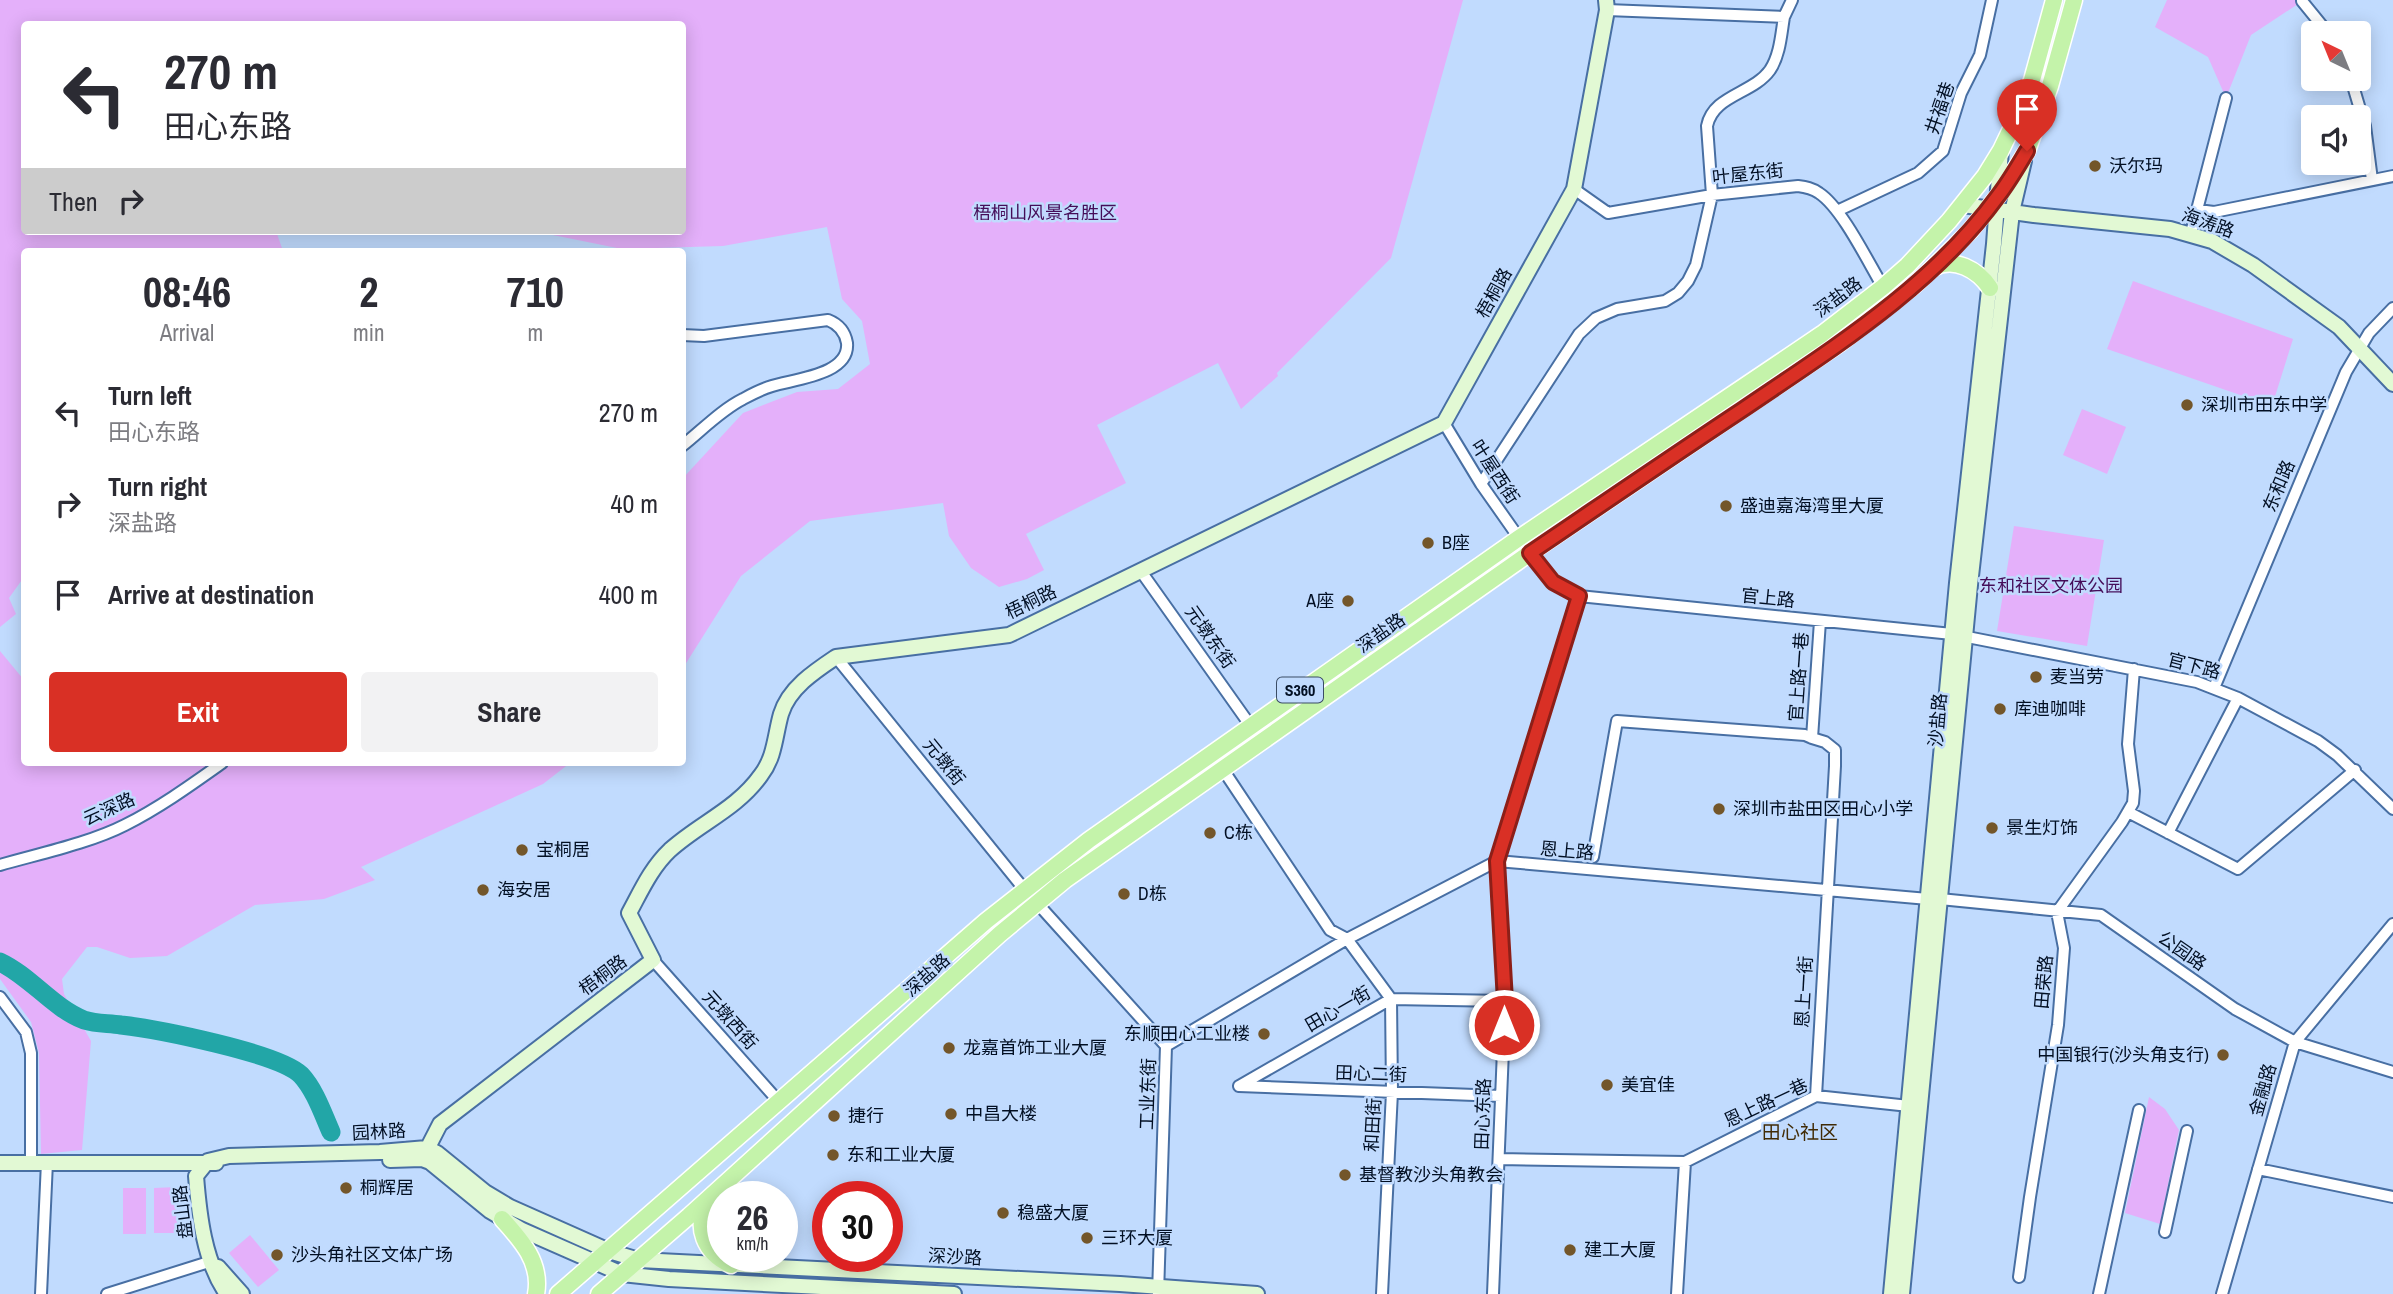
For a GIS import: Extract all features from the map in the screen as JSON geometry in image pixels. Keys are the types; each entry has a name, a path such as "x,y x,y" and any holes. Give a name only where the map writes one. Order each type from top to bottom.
{"main road":[{"name":"深盐路","path":"609,1251 1024,889 1250,724 1519,538 1822,334 1883,287 1931,242 1963,205 2001,150 2032,80 2054,0"},
{"name":"深盐路","path":"728,1181 1037,903 1105,850 1530,553 1839,344 1893,304 1994,205 2027,151 2050,86 2074,0"},
{"name":"梧桐路","path":"424,1153 440,1124 653,961 629,914 654,868 682,841 732,807 750,791 772,757 781,713 789,698 818,668 836,657 1009,635 1444,424 1574,189 1607,5"},
{"name":"沙盐路","path":"1902,1294 1934,899 1990,288 1994,205 2001,150"},
{"name":"沙盐路","path":"1959,635 2012,212 2027,151"},
{"name":"海涛路","path":"1963,205 1994,205 2012,212 2192,233 2233,252 2339,327 2393,384"},
{"path":"1926,274 1936,265 1958,264 1976,272 1990,288"},
{"path":"1250,724 1261,740"},
{"name":"沙盐路","path":"1891,1294 1909,1106 1934,899"},
{"name":"园林路","path":"424,1153 429,1162 502,1219 594,1264"},
{"name":"园林路","path":"0,1163 208,1161 229,1165 437,1153 485,1192 510,1207 609,1251"},
{"name":"盘山路","path":"208,1161 196,1176 200,1219 224,1293"},
{"name":"深盐路","path":"639,1259 707,1200"},
{"path":"707,1207 702,1216 704,1240 707,1245"},
{"path":"502,1219 530,1255 537,1276 536,1294"},
{"name":"深沙路","path":"609,1251 639,1259 707,1263"},
{"name":"S360","path":"558,1294 609,1251"},
{"name":"S360","path":"599,1294 639,1259"},
{"name":"盘山路","path":"212,1261 242,1294"},
{"name":"深沙路","path":"594,1264 622,1274 669,1279 954,1294"},
{"name":"深沙路","path":"798,1268 1120,1284 1158,1291 1257,1294"}],"street":[{"path":"1481,484 1579,334 1596,318 1617,309 1665,301 1678,293 1688,281 1696,265 1712,195 1707,126 1709,116 1717,106 1756,84 1768,72 1777,59 1784,17 1792,0"},
{"name":"井福巷","path":"1837,211 1918,173 1943,150 1961,93 1980,55 1992,0"},
{"path":"2302,1 2318,21"},
{"path":"1607,5 1784,17"},
{"path":"2355,91 2365,126 2372,180"},
{"path":"2192,233 2226,98"},
{"path":"2198,210 2214,212 2393,176"},
{"name":"叶屋东街","path":"1574,189 1608,213 1712,195 1798,186 1809,188 1820,193 1837,211 1883,287"},
{"name":"东和路","path":"2214,688 2346,372 2374,327 2393,308"},
{"path":"686,335 704,336 828,320 838,324 846,337 847,348 844,358 835,367 769,386 739,401 686,443"},
{"name":"叶屋西街","path":"1444,424 1519,538"},
{"path":"1530,553 1553,582 1579,596"},
{"name":"元墩东街","path":"1140,570 1250,724"},
{"name":"官上路","path":"1579,596 1959,635"},
{"name":"田心东路","path":"1493,1294 1505,1001 1497,861 1579,596"},
{"name":"官上路一巷","path":"1820,621 1812,738 1825,742 1835,750 1828,890"},
{"name":"官下路","path":"1959,635 2134,669 2214,688 2318,741 2355,770 2393,809"},
{"name":"元墩街","path":"836,657 1024,889"},
{"path":"2057,912 2128,812 2134,792 2128,744 2134,669"},
{"path":"2168,833 2238,698"},
{"path":"1593,856 1617,721 1805,735 1812,738"},
{"name":"云深路","path":"0,865 124,826 218,766"},
{"path":"1222,768 1330,930 1347,939 1391,999"},
{"path":"2128,812 2238,869 2355,770"},
{"path":"1167,1046 1347,939 1497,861"},
{"name":"恩上路","path":"1497,861 1934,899"},
{"name":"恩上一街","path":"1816,1096 1828,890"},
{"name":"公园路","path":"1934,899 2101,915 2235,1009 2295,1042 2393,1072"},
{"name":"工业东街","path":"1037,903 1167,1046 1158,1291"},
{"name":"田荣路","path":"2019,1277 2058,1025 2064,948 2057,912"},
{"name":"金融路","path":"2222,1294 2295,1042 2393,924"},
{"name":"元墩西街","path":"653,961 780,1103"},
{"path":"0,997 26,1032 31,1053 30,1163"},
{"name":"田心一街","path":"1239,1086 1391,999 1505,1001"},
{"name":"和田街","path":"1382,1294 1392,1092 1391,999"},
{"name":"田心二街","path":"1239,1086 1502,1097"},
{"name":"恩上路一巷","path":"1499,1158 1685,1162 1816,1096 1909,1106"},
{"path":"2099,1294 2139,1110"},
{"path":"2165,1232 2187,1131"},
{"path":"41,1294 47,1162"},
{"path":"1677,1294 1685,1162"},
{"path":"2258,1169 2393,1197"},
{"path":"107,1294 212,1261"}],"green space":[{"name":"梧桐山风景名胜区","path":"0,0 1463,0 1391,258 1277,373 1278,376 1241,409 1218,363 1097,425 1126,483 1026,534 1044,570 1027,579 999,587 971,568 949,536 943,503 810,521 741,576 686,663 686,475 743,413 797,392 838,389 870,364 862,321 842,299 827,227 723,246 656,248 617,248 553,235 686,235 686,21 21,21 21,235 277,235 282,248 21,248 21,581 9,598 16,614 0,627"},
{"path":"2167,0 2304,0 2251,35 2226,98 2208,57 2155,27"},
{"path":"2133,281 2293,339 2272,406 2107,349"},
{"path":"2082,409 2126,427 2107,474 2063,455"},
{"name":"东和社区文体公园","path":"2014,526 2104,540 2087,646 1997,631"},
{"path":"0,651 21,676 21,766 566,766 543,784 361,867 375,880 324,899 255,905 167,956 130,958 97,947 87,947 62,979 64,994 91,1041 82,1150 41,1154 39,1053 31,1022 0,979"},
{"path":"2149,1097 2165,1109 2179,1130 2160,1224 2125,1213"},
{"path":"177,1187 177,1233 154,1233 154,1188"},
{"path":"123,1188 146,1188 146,1234 123,1234"},
{"path":"250,1235 279,1270 258,1287 229,1253"}],"waterway":[{"path":"0,962 62,1008 84,1020 161,1031 216,1043 269,1058 288,1067 301,1075 310,1088 331,1132"}],"place":[{"name":"沃尔玛","path":"2095,166"},
{"name":"深圳市田东中学","path":"2187,405"},
{"name":"盛迪嘉海湾里大厦","path":"1726,506"},
{"name":"B座","path":"1428,543"},
{"name":"A座","path":"1348,601"},
{"name":"麦当劳","path":"2036,677"},
{"name":"库迪咖啡","path":"2000,709"},
{"name":"深圳市盐田区田心小学","path":"1719,809"},
{"name":"景生灯饰","path":"1992,828"},
{"name":"C栋","path":"1210,833"},
{"name":"宝桐居","path":"522,850"},
{"name":"海安居","path":"483,890"},
{"name":"D栋","path":"1124,894"},
{"name":"东顺田心工业楼","path":"1264,1034"},
{"name":"龙嘉首饰工业大厦","path":"949,1048"},
{"name":"中国银行(沙头角支行)","path":"2223,1055"},
{"name":"美宜佳","path":"1607,1085"},
{"name":"中昌大楼","path":"951,1114"},
{"name":"捷行","path":"834,1116"},
{"name":"东和工业大厦","path":"833,1155"},
{"name":"基督教沙头角教会","path":"1345,1175"},
{"name":"桐辉居","path":"346,1188"},
{"name":"稳盛大厦","path":"1003,1213"},
{"name":"三环大厦","path":"1087,1238"},
{"name":"建工大厦","path":"1570,1250"},
{"name":"沙头角社区文体广场","path":"277,1255"}],"district":[{"name":"田心社区","path":"1800,1132"}],"route":[{"path":"1504,1025 1497,861 1579,596 1553,582 1530,553 1839,344 1893,304 1942,260 1969,231 1998,196 2027,151"}]}
